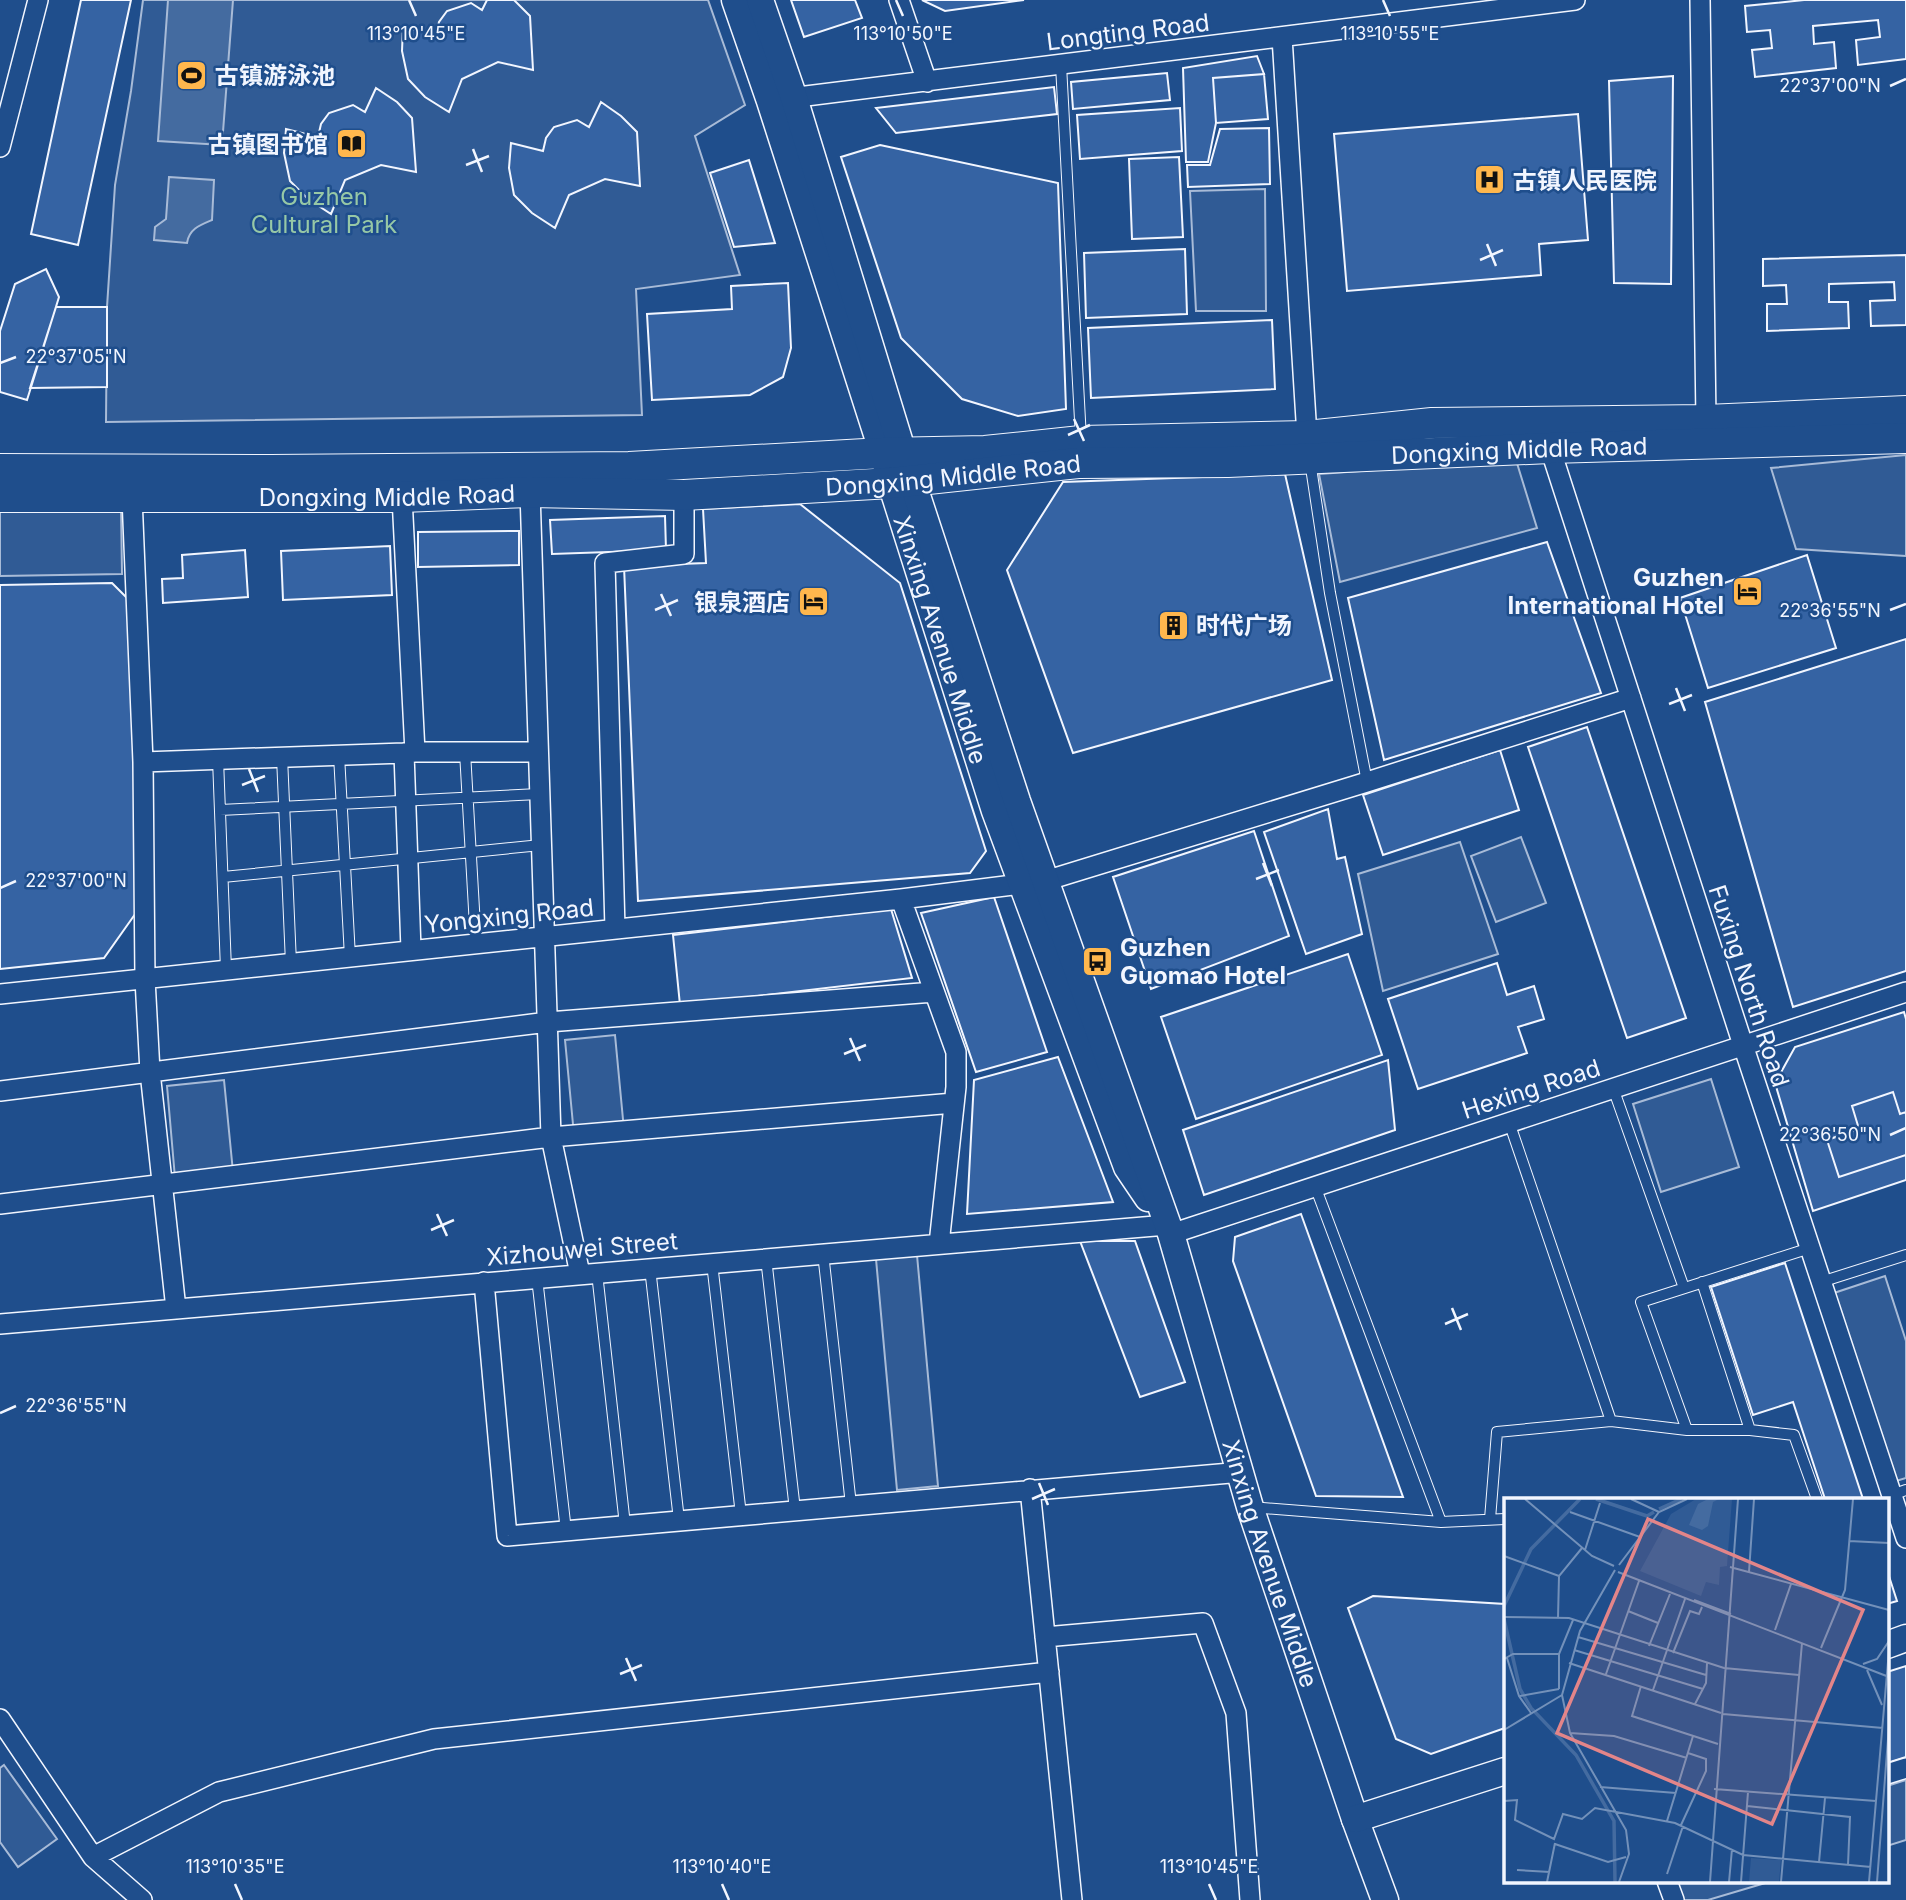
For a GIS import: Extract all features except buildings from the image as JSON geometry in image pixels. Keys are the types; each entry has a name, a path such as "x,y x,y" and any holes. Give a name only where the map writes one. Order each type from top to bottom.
{"main road":[{"name":"Xinxing Avenue Middle","path":"735,0 782,99"},
{"name":"Xinxing Avenue Middle","path":"760,0 782,99 897,467 995,811 1034,883 1127,1167 1169,1229 1242,1472 1250,1507 1385,1900"},
{"name":"Dongxing Middle Road","path":"0,469 897,467 1228,462 1432,423 1706,420 1906,411"},
{"name":"Dongxing Middle Road","path":"0,497 402,497 530,492 684,495 897,467 985,451 1081,441 1550,448 1906,438"},
{"path":"1888,1645 1906,1638"},
{"path":"1355,1819 1504,1771"}],"street":[{"path":"0,147 38,0"},
{"path":"899,0 927,82"},
{"name":"Longting Road","path":"782,99 1575,0"},
{"path":"1700,0 1706,420"},
{"path":"1282,37 1308,446"},
{"name":"Fuxing North Road","path":"1550,448 1821,1282 1899,1492 1906,1538"},
{"path":"530,492 551,1136 589,1273"},
{"path":"615,929 605,563 684,554 684,495"},
{"path":"132,497 143,762 145,979 150,1072 176,1309"},
{"path":"402,497 410,752 406,801 411,950"},
{"name":"Yongxing Road","path":"0,994 1034,883 1631,698"},
{"path":"143,762 410,752 537,752"},
{"path":"901,899 956,1052 954,1103 939,1244"},
{"path":"0,1091 548,1022 934,992"},
{"name":"Hexing Road","path":"1169,1229 1314,1185 1906,992"},
{"path":"0,1204 551,1136 954,1103"},
{"name":"Xizhouwei Street","path":"0,1324 823,1253 1169,1229"},
{"path":"484,1283 507,1536 1242,1472"},
{"path":"1030,1489 1072,1900"},
{"path":"1045,1637 1203,1623 1236,1713 1250,1900"},
{"path":"93,1857 219,1791 434,1739 1049,1672"},
{"path":"0,1719 93,1857 142,1900"},
{"path":"1888,1774 1906,1768"},
{"path":"1667,1882 1674,1900"}],"lane":[{"path":"1061,65 1081,441"},
{"path":"1308,446 1330,593 1367,782"},
{"path":"466,752 476,944"},
{"path":"339,755 350,957"},
{"path":"282,757 290,963"},
{"path":"218,759 226,970"},
{"path":"220,810 539,794"},
{"path":"223,877 541,845"},
{"path":"1613,1088 1684,1288"},
{"path":"1509,1122 1611,1421"},
{"path":"1314,1185 1441,1522"},
{"path":"1687,1430 1641,1302 1810,1248"},
{"path":"823,1253 850,1505"},
{"path":"1821,1282 1906,1255"},
{"path":"766,1258 796,1510"},
{"path":"712,1263 741,1515"},
{"path":"650,1268 679,1520"},
{"path":"589,1273 625,1525"},
{"path":"537,1278 566,1531"},
{"path":"1702,1282 1750,1430"},
{"path":"1490,1518 1496,1432 1611,1421 1687,1430 1750,1430 1794,1435 1817,1498"},
{"path":"1250,1507 1441,1522 1490,1518 1504,1520"}],"shaded area":[{"name":"Guzhen Cultural Park","path":"143,0 708,0 745,105 695,136 740,275 636,289 642,415 106,422 107,307 115,185"},
{"path":"168,0 233,0 222,145 158,141"},
{"path":"169,177 214,180 212,220 193,231 187,243 154,240 155,227 166,219"},
{"path":"1265,189 1266,311 1196,311 1190,191"},
{"path":"1906,455 1906,556 1796,549 1771,468"},
{"path":"1516,460 1537,528 1340,582 1319,474"},
{"path":"121,507 122,574 0,576 0,509"},
{"path":"1521,837 1546,903 1496,922 1471,856"},
{"path":"1460,842 1498,954 1383,991 1358,874"},
{"path":"615,1035 624,1130 574,1135 565,1040"},
{"path":"1711,1079 1739,1167 1661,1192 1633,1104"},
{"path":"224,1080 233,1172 175,1178 167,1086"},
{"path":"917,1255 938,1486 897,1490 876,1259"},
{"path":"1885,1276 1906,1341 1906,1478 1896,1481 1834,1293"},
{"path":"4,1765 57,1839 18,1867 0,1842 0,1768"},
{"path":"1906,1780 1906,1840 1888,1846 1888,1786"},
{"path":"1674,1882 1769,1882 1708,1900 1680,1900"}],"place":[{"name":"古镇游泳池","path":"192,75"},
{"name":"古镇图书馆","path":"351,144"},
{"name":"古镇人民医院","path":"1490,180"},
{"name":"Guzhen International Hotel","path":"1747,591"},
{"name":"银泉酒店","path":"813,602"},
{"name":"时代广场","path":"1173,625"},
{"name":"Guzhen Guomao Hotel","path":"1097,961"}]}
